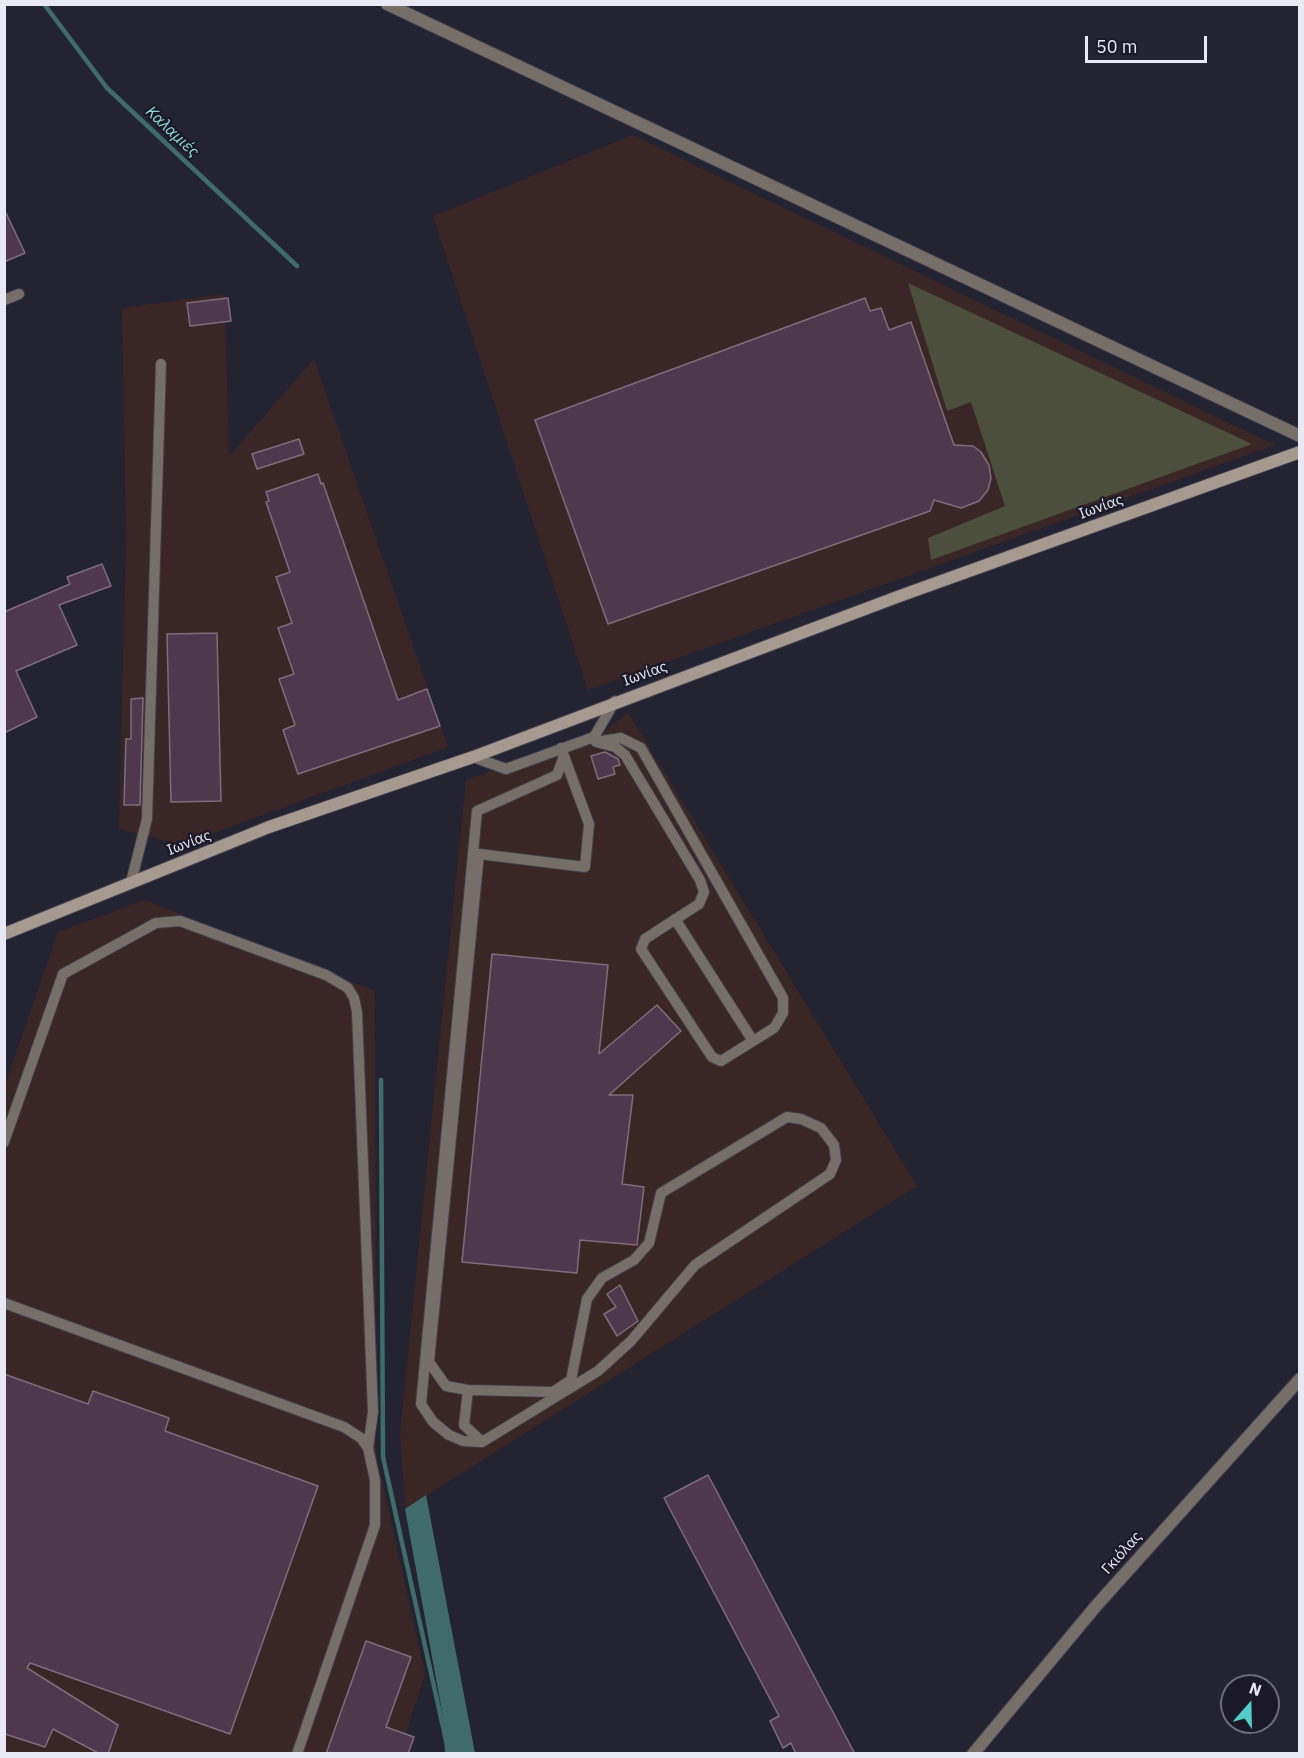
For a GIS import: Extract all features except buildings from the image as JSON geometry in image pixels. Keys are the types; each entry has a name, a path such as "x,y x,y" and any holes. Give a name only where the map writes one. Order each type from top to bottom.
{"street":[{"path":"387,4 1299,436"},
{"name":"Ιωνίας","path":"4,934 269,827 473,757 615,701 1299,452"},
{"name":"Γκιόλας","path":"974,1754 1096,1606 1299,1379"}],"lane":[{"path":"4,300 19,294"},
{"path":"131,882 147,819 161,364"},
{"path":"595,740 615,701"},
{"path":"473,757 506,769 595,740 621,738 641,748 783,998 783,1013 774,1028 721,1061 712,1057 641,949 645,939 699,904 704,892 700,880 625,755 615,747 595,740"},
{"path":"563,752 589,824 585,867 479,854 429,1362 446,1386 553,1392 571,1380 586,1299 602,1278 634,1260 649,1243 661,1193 787,1117 801,1119 821,1128 834,1145 836,1160 830,1174 695,1265 631,1341 598,1371 482,1442 463,1441 449,1435 433,1422 421,1404 477,811 557,776 563,752"},
{"path":"675,919 753,1041"},
{"path":"4,1142 63,974 156,923 169,920 180,921 326,975 348,988 354,998 357,1012 373,1412 368,1448 375,1480 375,1525 297,1754"},
{"path":"4,1303 345,1427 361,1438 368,1448"},
{"path":"468,1389 465,1425 482,1442"}],"shaded area":[{"path":"633,135 1275,445 588,690 433,216"},
{"path":"908,283 1252,444 931,560 928,538 1005,506 971,402 947,411"},
{"path":"225,294 229,456 314,359 448,747 181,845 119,829 126,537 122,308"},
{"path":"628,712 917,1186 405,1509 400,1432 466,780 601,735"},
{"path":"145,900 375,991 376,1453 425,1675 399,1753 5,1754 5,1085 58,932"},
{"path":"426,1495 475,1753 445,1753 443,1717 405,1509"}],"waterway":[{"name":"Καλαμιές","path":"44,4 107,88 297,266"},
{"path":"381,1080 383,1457 449,1754"}]}
